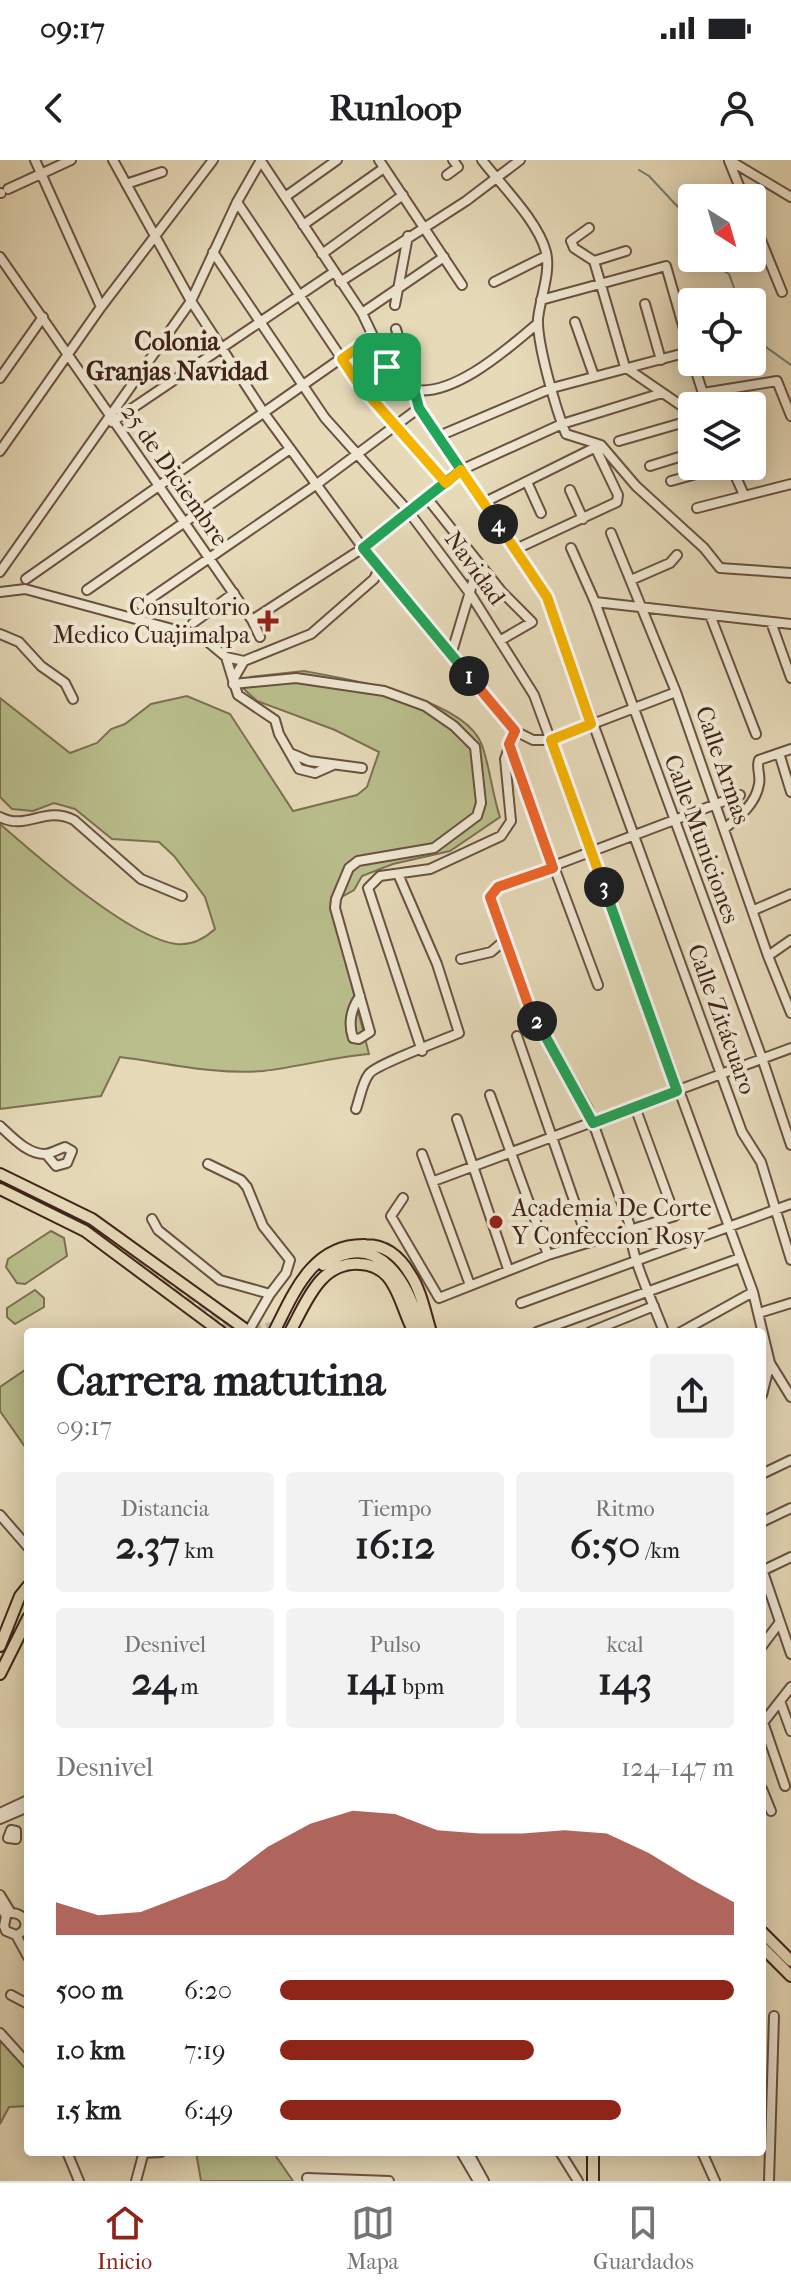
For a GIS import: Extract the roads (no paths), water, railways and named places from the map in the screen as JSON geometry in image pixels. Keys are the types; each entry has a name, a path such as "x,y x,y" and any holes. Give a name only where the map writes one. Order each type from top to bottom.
{"main road":[{"path":"0,1174 138,1256"},
{"path":"0,1186 92,1219 243,1328"},
{"path":"0,1186 85,1231 216,1328"},
{"path":"283,1325 298,1284 311,1266 331,1251 352,1244 376,1245 393,1252 412,1276 430,1328"},
{"path":"283,1325 305,1283 324,1264 340,1255 363,1254 379,1258 401,1278 411,1298 417,1328"},
{"path":"176,1296 185,1284"},
{"path":"12,1654 0,1647 24,1595"},
{"path":"0,1674 24,1627"},
{"path":"766,1936 791,1961"},
{"path":"766,1951 791,1976"},
{"path":"593,2156 593,2181"}],"street":[{"path":"35,160 101,307"},
{"path":"3,192 71,160"},
{"path":"113,160 191,301 264,413 379,569 515,731 533,740 551,740 676,692"},
{"path":"0,451 68,352 213,160"},
{"path":"1,568 111,421 191,301 237,202 261,160 362,313 399,383 414,389 439,388 466,376 506,351 538,323"},
{"path":"285,197 337,160"},
{"path":"447,175 458,167 453,160"},
{"path":"482,160 537,231 546,256 538,323 566,434 598,447 704,548 720,568 791,573"},
{"path":"340,282 497,179 520,160"},
{"path":"729,160 791,197"},
{"path":"729,160 738,184"},
{"path":"303,225 382,164 462,285"},
{"path":"126,184 162,172"},
{"path":"322,254 403,195"},
{"path":"237,202 342,359 395,427 446,483"},
{"path":"589,228 571,241 574,248 594,261 625,367 678,404"},
{"path":"395,305 408,236"},
{"path":"594,261 626,251"},
{"name":"Navidad","path":"213,252 303,387 409,512 471,595 534,695 753,1292 761,1328"},
{"path":"766,253 782,292"},
{"path":"494,282 546,256"},
{"name":"25 de Diciembre","path":"0,257 68,352 111,421 234,593 260,637"},
{"path":"362,313 444,257"},
{"path":"541,300 666,266 678,308"},
{"path":"111,421 334,272"},
{"path":"645,304 661,360"},
{"path":"0,378 43,317"},
{"path":"575,322 594,376"},
{"path":"141,605 358,455 419,408 396,329"},
{"path":"26,579 303,387 372,335"},
{"path":"439,436 552,388 625,367 678,358"},
{"path":"709,392 777,381 791,416"},
{"path":"252,620 363,548 461,470 562,424 662,393"},
{"name":"Calle Zitácuaro","path":"419,408 547,597 742,1132 761,1162 791,1260"},
{"path":"619,441 678,424"},
{"path":"483,503 598,447"},
{"path":"516,549 617,502 618,495 598,447"},
{"path":"87,590 290,449"},
{"path":"650,466 678,457"},
{"path":"671,481 678,479"},
{"path":"737,480 744,495"},
{"path":"527,482 541,513"},
{"path":"697,508 791,484"},
{"path":"570,490 583,519"},
{"path":"427,498 478,565 532,622 501,640"},
{"name":"Calle Armas","path":"611,533 676,692 768,956 791,1013"},
{"name":"Calle Municiones","path":"571,548 595,602 791,1145"},
{"path":"631,580 670,563 677,555"},
{"path":"451,655 478,565"},
{"path":"0,592 25,589 202,637 226,657 244,661 311,634 374,579 379,569"},
{"path":"193,623 234,593"},
{"path":"595,602 791,624"},
{"path":"710,615 756,734"},
{"path":"771,622 791,678"},
{"path":"0,634 19,642 41,666 65,683 73,699"},
{"path":"226,657 238,695 275,720 299,769 315,773 343,764 362,768"},
{"path":"233,682 244,661"},
{"path":"233,682 296,678 384,691 425,706 454,726 475,747 481,803 477,816 434,848 374,857 358,861 349,868 335,908 360,996 370,1032 359,1039 353,1038 350,1030 351,1016 360,996"},
{"path":"422,1051 368,896 368,888 374,878 430,869 501,836 511,821 505,759 515,731"},
{"path":"509,744 598,985"},
{"path":"724,829 751,804 759,788 759,760 791,749"},
{"path":"779,753 791,792"},
{"path":"662,1328 628,1235 629,1228 593,1123 528,1004 490,897 498,887 740,795"},
{"path":"0,817 21,822 48,813 64,815 74,820 141,879 182,896"},
{"path":"356,1109 370,1072 377,1066 422,1051 459,1033 437,964 398,874"},
{"path":"754,910 791,894"},
{"path":"461,959 491,952 505,940"},
{"path":"768,956 791,940"},
{"path":"517,1036 588,1241"},
{"path":"434,1181 763,1061 791,1048"},
{"path":"490,1095 548,1255"},
{"path":"403,1198 391,1216 439,1298 508,1269 588,1241 675,1216 635,1107"},
{"path":"457,1119 508,1269"},
{"path":"0,1126 21,1145 46,1154"},
{"path":"422,1154 470,1285"},
{"path":"208,1164 241,1180 247,1187 263,1226 290,1260 286,1273 250,1328"},
{"path":"521,1303 791,1204"},
{"path":"152,1219 158,1230 220,1280 270,1294"},
{"path":"548,1328 740,1258"},
{"path":"688,1328 753,1292"},
{"path":"759,1313 791,1303"},
{"path":"600,1328 654,1306"},
{"name":"Navidad","path":"766,1352 791,1397"},
{"path":"766,1378 770,1363"},
{"path":"766,1472 791,1460"},
{"path":"766,1520 791,1508"},
{"path":"0,1515 24,1542"},
{"path":"766,1568 791,1557"},
{"path":"766,1582 791,1654"},
{"path":"766,1641 780,1622"},
{"path":"766,1719 791,1687"},
{"path":"780,1701 791,1731"},
{"path":"766,1732 785,1786"},
{"path":"766,1799 771,1811"},
{"path":"0,1817 24,1803"},
{"path":"15,1809 24,1808"},
{"path":"16,1839 24,1834"},
{"path":"0,1895 11,1913 24,1916"},
{"path":"0,1906 6,1916 3,1932 19,1934 24,1938"},
{"path":"19,1934 24,1928"},
{"path":"19,1934 24,1947"},
{"path":"11,1995 24,2002"},
{"path":"769,2181 767,2094 774,2016"},
{"path":"0,2033 24,2060"},
{"path":"69,2156 79,2181"},
{"path":"136,2181 141,2156"},
{"path":"463,2156 478,2181"},
{"path":"470,2156 484,2181"},
{"path":"562,2156 578,2181"},
{"path":"704,2156 715,2181"},
{"path":"307,2178 389,2181"}],"waterway":[{"path":"639,170 649,176 678,207"},
{"path":"726,272 734,288"},
{"path":"766,347 791,365"}],"tunnel":[{"path":"88,1229 116,1244 222,1322 236,1328"},
{"path":"267,1328 282,1324 293,1314"}],"place":[{"name":"Consultorio Medico Cuajimalpa","path":"268,621"},
{"name":"Academia De Corte Y Confeccion Rosy","path":"496,1222"}],"district":[{"name":"Colonia Granjas Navidad","path":"177,356"}]}
